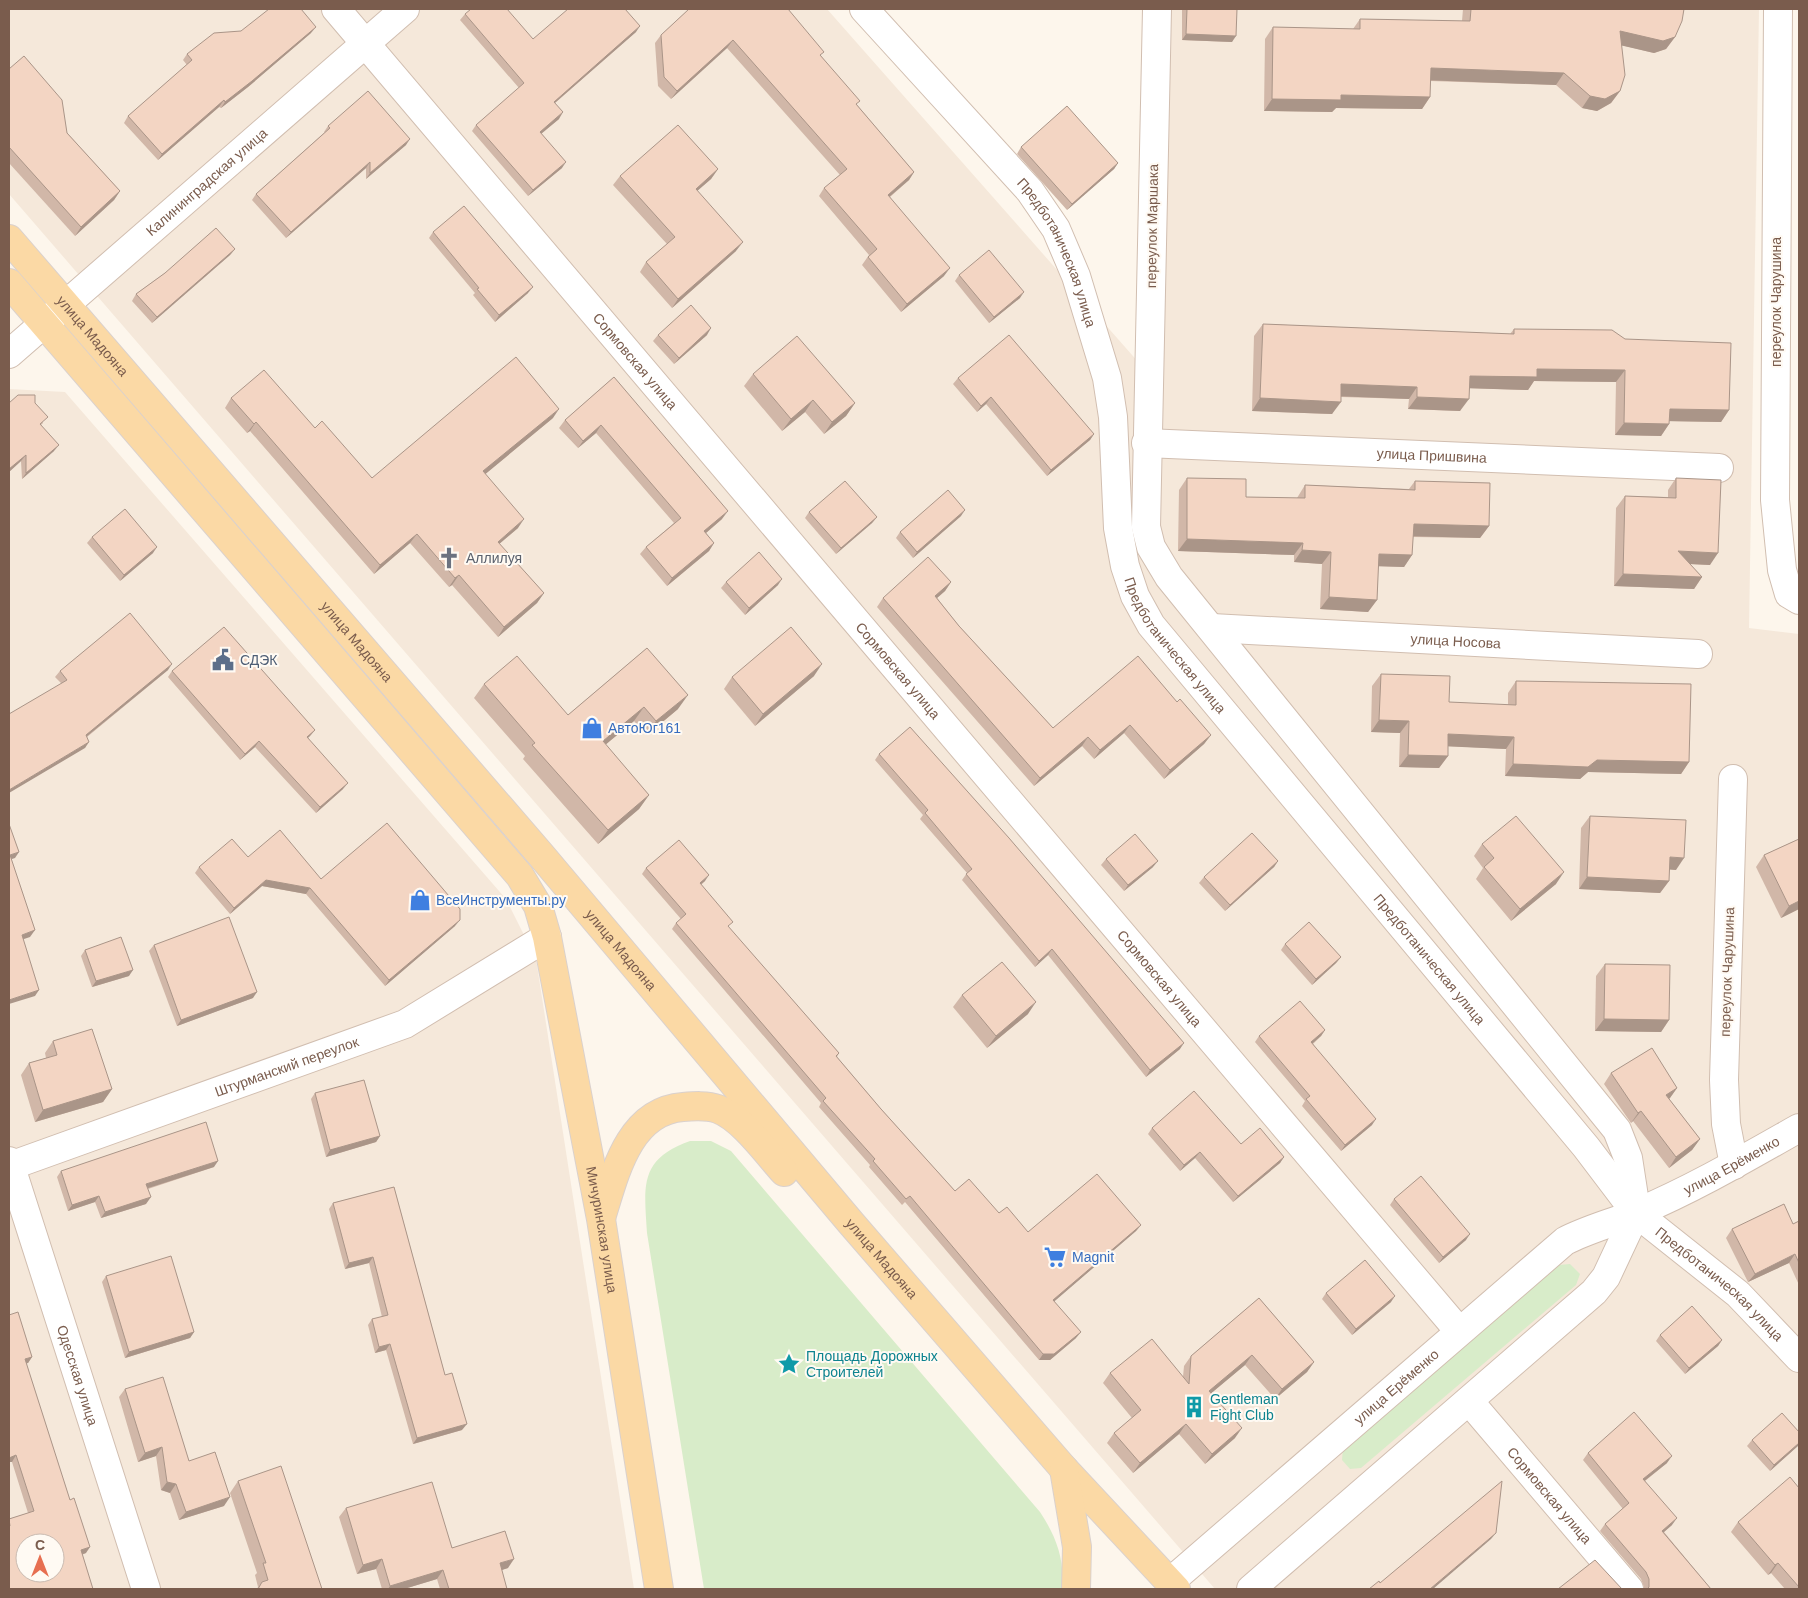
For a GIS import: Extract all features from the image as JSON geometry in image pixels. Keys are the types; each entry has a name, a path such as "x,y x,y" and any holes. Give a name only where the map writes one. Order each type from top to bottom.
{"main road":[{"name":"улица Мадояна","path":"9,239 534,847 851,1223 1064,1469 1173,1585"},
{"name":"улица Мадояна","path":"9,284 45,323 520,876"},
{"name":"Мичуринская улица","path":"520,876 538,906 547,937 601,1220 659,1589"},
{"path":"601,1220 616,1171 626,1147 642,1127 657,1115 676,1107 696,1106 718,1109 743,1126 826,1220 851,1223"},
{"path":"1064,1469 1077,1547 1076,1589"}],"street":[{"name":"Сормовская улица","path":"336,9 1459,1331"},
{"name":"Калининградская улица","path":"9,354 405,9"},
{"name":"Предботаническая улица","path":"864,9 1030,191 1056,229 1076,276 1107,378 1113,417 1118,528 1130,581 1151,625 1586,1147 1636,1213 1738,1294 1799,1358"},
{"name":"переулок Маршака","path":"1146,443 1157,9"},
{"name":"переулок Чарушина","path":"1778,9 1775,500 1782,570 1794,597"},
{"path":"1146,443 1146,527 1151,546 1169,577 1617,1130 1628,1158 1636,1213 1606,1277 1594,1292 1251,1589"},
{"name":"улица Пришвина","path":"1146,443 1719,468"},
{"name":"улица Носова","path":"1212,628 1698,654"},
{"name":"переулок Чарушина","path":"1733,779 1724,1080 1726,1124 1734,1165"},
{"name":"Штурманский переулок","path":"10,1164 405,1024 547,937"},
{"name":"улица Ерёменко","path":"1173,1585 1459,1331 1566,1241 1581,1232 1636,1213 1734,1165 1799,1128"},
{"name":"Одесская улица","path":"10,1164 146,1589"},
{"name":"Сормовская улица","path":"1469,1401 1628,1589"}],"shaded area":[{"path":"9,9 827,9 1155,381 1170,9 1759,9 1749,628 1799,634 1799,1589 1215,1589 9,194"},
{"path":"9,389 65,392 506,899 536,959 634,1589 9,1589"}],"green space":[{"name":"Площадь Дорожных Строителей","path":"690,1141 711,1141 731,1151 1040,1512 1051,1530 1061,1558 1062,1589 704,1589 647,1233 645,1201 648,1176 653,1166 661,1156 673,1148"},
{"path":"1570,1264 1580,1274 1576,1285 1361,1468 1350,1469 1342,1460 1343,1448 1559,1265"}],"building":[{"path":"269,9 301,9 316,27 252,81 225,102 224,100 162,154 128,116 192,60 187,54 214,33 241,31"},
{"path":"471,9 507,9 533,39 568,9 625,9 640,26 554,102 563,112 540,132 566,162 533,190 476,125 524,83 465,14"},
{"path":"689,9 788,9 824,52 820,55 860,101 856,104 914,172 888,195 950,268 907,304 868,257 877,249 824,188 847,169 733,40 677,91 664,77 661,35"},
{"path":"1187,9 1237,9 1236,36 1186,34"},
{"path":"1471,9 1684,9 1682,21 1675,37 1663,41 1620,31 1625,75 1620,91 1605,99 1590,96 1564,73 1431,68 1430,97 1341,95 1341,100 1272,99 1273,27 1360,29 1360,19 1470,21"},
{"path":"24,56 62,100 67,133 120,191 81,227 9,147 9,69"},
{"path":"368,91 410,139 370,173 370,162 291,232 256,194 330,128 328,126"},
{"path":"1067,106 1118,163 1072,204 1021,147"},
{"path":"678,125 718,169 696,189 743,242 678,299 646,262 675,237 620,176"},
{"path":"464,206 533,287 499,315 433,232"},
{"path":"216,228 235,249 157,317 136,294 165,273"},
{"path":"989,250 1024,292 994,317 959,275"},
{"path":"691,305 711,328 679,358 658,335"},
{"path":"1263,324 1514,334 1514,329 1612,330 1625,339 1731,343 1729,410 1670,409 1669,424 1624,423 1625,370 1537,369 1537,377 1470,376 1469,399 1417,397 1417,387 1341,384 1341,402 1260,398"},
{"path":"1009,335 1094,434 1051,470 991,397 981,406 958,378"},
{"path":"797,336 855,403 832,422 813,400 791,419 753,374"},
{"path":"516,357 559,409 483,471 524,519 498,542 544,593 504,627 459,575 455,578 417,534 380,565 256,422 254,424 231,398 264,370 315,428 322,421 372,478"},
{"path":"614,377 728,511 704,531 714,543 672,578 646,547 681,518 601,425 583,441 565,420"},
{"path":"18,395 35,395 35,403 48,417 40,424 59,445 26,473 26,455 9,469 9,403"},
{"path":"1187,478 1246,479 1246,497 1305,498 1305,485 1415,490 1415,481 1490,483 1489,526 1414,524 1412,555 1379,554 1377,600 1329,597 1331,552 1302,550 1303,543 1187,539"},
{"path":"1676,478 1721,480 1718,553 1678,551 1702,577 1623,574 1625,496 1676,498"},
{"path":"845,481 877,517 841,548 809,512"},
{"path":"948,490 965,510 917,552 900,532"},
{"path":"125,509 157,547 124,575 92,537"},
{"path":"759,552 782,579 749,608 726,582"},
{"path":"928,557 951,582 935,596 959,626 1053,728 1138,656 1177,702 1180,699 1211,735 1170,770 1130,725 1100,750 1088,737 1040,778 883,598"},
{"path":"130,613 172,664 86,735 89,742 9,790 9,714 67,680 60,671"},
{"path":"224,627 315,730 307,737 348,783 320,807 259,741 245,754 172,671"},
{"path":"791,627 822,664 763,714 732,677"},
{"path":"647,648 688,695 656,721 644,707 603,741 649,795 608,830 532,745 535,743 484,684 517,656 568,715"},
{"path":"1381,674 1450,676 1449,702 1516,705 1516,681 1691,684 1689,762 1597,760 1588,767 1513,764 1514,737 1448,734 1448,756 1408,755 1409,721 1379,720"},
{"path":"910,727 1009,838 1184,1043 1150,1070 1052,949 1039,961 966,874 972,869 925,813 928,810 879,754"},
{"path":"1516,816 1564,872 1520,909 1484,867 1494,858 1482,844"},
{"path":"1590,816 1686,820 1684,858 1670,857 1669,881 1587,877"},
{"path":"387,823 460,909 460,920 389,980 310,888 266,880 234,908 199,867 232,839 248,857 280,830 321,879"},
{"path":"9,824 19,852 10,855 35,930 22,935 39,990 9,1000"},
{"path":"1252,833 1278,861 1230,905 1204,877"},
{"path":"1135,834 1158,861 1128,885 1106,859"},
{"path":"1799,839 1799,901 1789,906 1764,855"},
{"path":"679,840 709,875 700,883 733,922 728,926 839,1053 836,1056 881,1109 955,1191 969,1179 999,1213 1007,1207 1028,1232 1097,1174 1141,1225 1053,1300 1081,1332 1054,1354 1043,1354 910,1196 906,1199 873,1161 875,1159 823,1101 826,1098 676,923 686,914 646,868"},
{"path":"229,917 257,992 181,1020 154,945"},
{"path":"1309,922 1341,957 1316,979 1285,944"},
{"path":"121,937 133,970 96,981 85,950"},
{"path":"1002,962 1036,1002 996,1036 962,995"},
{"path":"1605,964 1670,965 1669,1020 1604,1019"},
{"path":"1300,1001 1325,1030 1311,1042 1376,1119 1345,1145 1306,1099 1310,1096 1259,1036"},
{"path":"92,1029 112,1089 43,1110 29,1063 57,1055 53,1041"},
{"path":"1652,1048 1677,1088 1666,1095 1700,1139 1676,1157 1641,1111 1638,1113 1611,1073"},
{"path":"364,1080 380,1136 330,1150 315,1093"},
{"path":"1194,1091 1241,1144 1260,1128 1284,1157 1238,1196 1200,1152 1184,1165 1152,1128"},
{"path":"206,1122 218,1161 146,1184 151,1197 105,1212 99,1196 72,1205 61,1171"},
{"path":"1421,1176 1470,1234 1443,1257 1394,1199"},
{"path":"394,1187 445,1375 452,1373 467,1424 417,1438 390,1344 379,1347 372,1319 388,1315 373,1257 349,1263 333,1203"},
{"path":"1784,1204 1793,1224 1799,1221 1799,1263 1795,1254 1755,1274 1732,1229"},
{"path":"171,1256 194,1332 129,1352 106,1276"},
{"path":"1365,1260 1395,1296 1356,1329 1326,1293"},
{"path":"1259,1298 1314,1362 1282,1389 1252,1355 1209,1391 1242,1428 1212,1454 1186,1424 1140,1463 1114,1433 1141,1410 1110,1373 1152,1339 1189,1384 1191,1356"},
{"path":"1692,1306 1722,1340 1689,1368 1660,1335"},
{"path":"18,1312 32,1357 25,1359 70,1500 74,1498 90,1547 81,1550 93,1589 9,1589 9,1519 34,1511 16,1455 9,1458 9,1315"},
{"path":"163,1377 189,1461 215,1452 230,1497 186,1512 176,1484 167,1482 162,1447 145,1453 125,1389"},
{"path":"1634,1412 1672,1456 1643,1479 1677,1518 1662,1531 1711,1589 1647,1589 1649,1587 1649,1579 1646,1572 1605,1524 1629,1503 1588,1453"},
{"path":"1782,1413 1799,1432 1799,1443 1774,1465 1752,1440"},
{"path":"281,1466 322,1589 258,1589 262,1582 268,1580 263,1563 266,1563 238,1481"},
{"path":"1790,1477 1799,1488 1799,1587 1778,1563 1775,1565 1738,1522"},
{"path":"1502,1481 1496,1533 1430,1589 1369,1589 1379,1581 1380,1583"},
{"path":"432,1482 452,1548 505,1531 514,1559 500,1563 507,1589 449,1589 443,1570 390,1586 382,1559 363,1565 346,1508"},
{"path":"1595,1560 1622,1589 1558,1589"}],"place":[{"name":"Аллилуя","path":"449,558"},
{"name":"СДЭК","path":"223,660"},
{"name":"АвтоЮг161","path":"592,728"},
{"name":"ВсеИнструменты.ру","path":"420,900"},
{"name":"Magnit","path":"1055,1257"},
{"name":"Площадь Дорожных Строителей","path":"789,1364"},
{"name":"Gentleman Fight Club","path":"1194,1407"}]}
